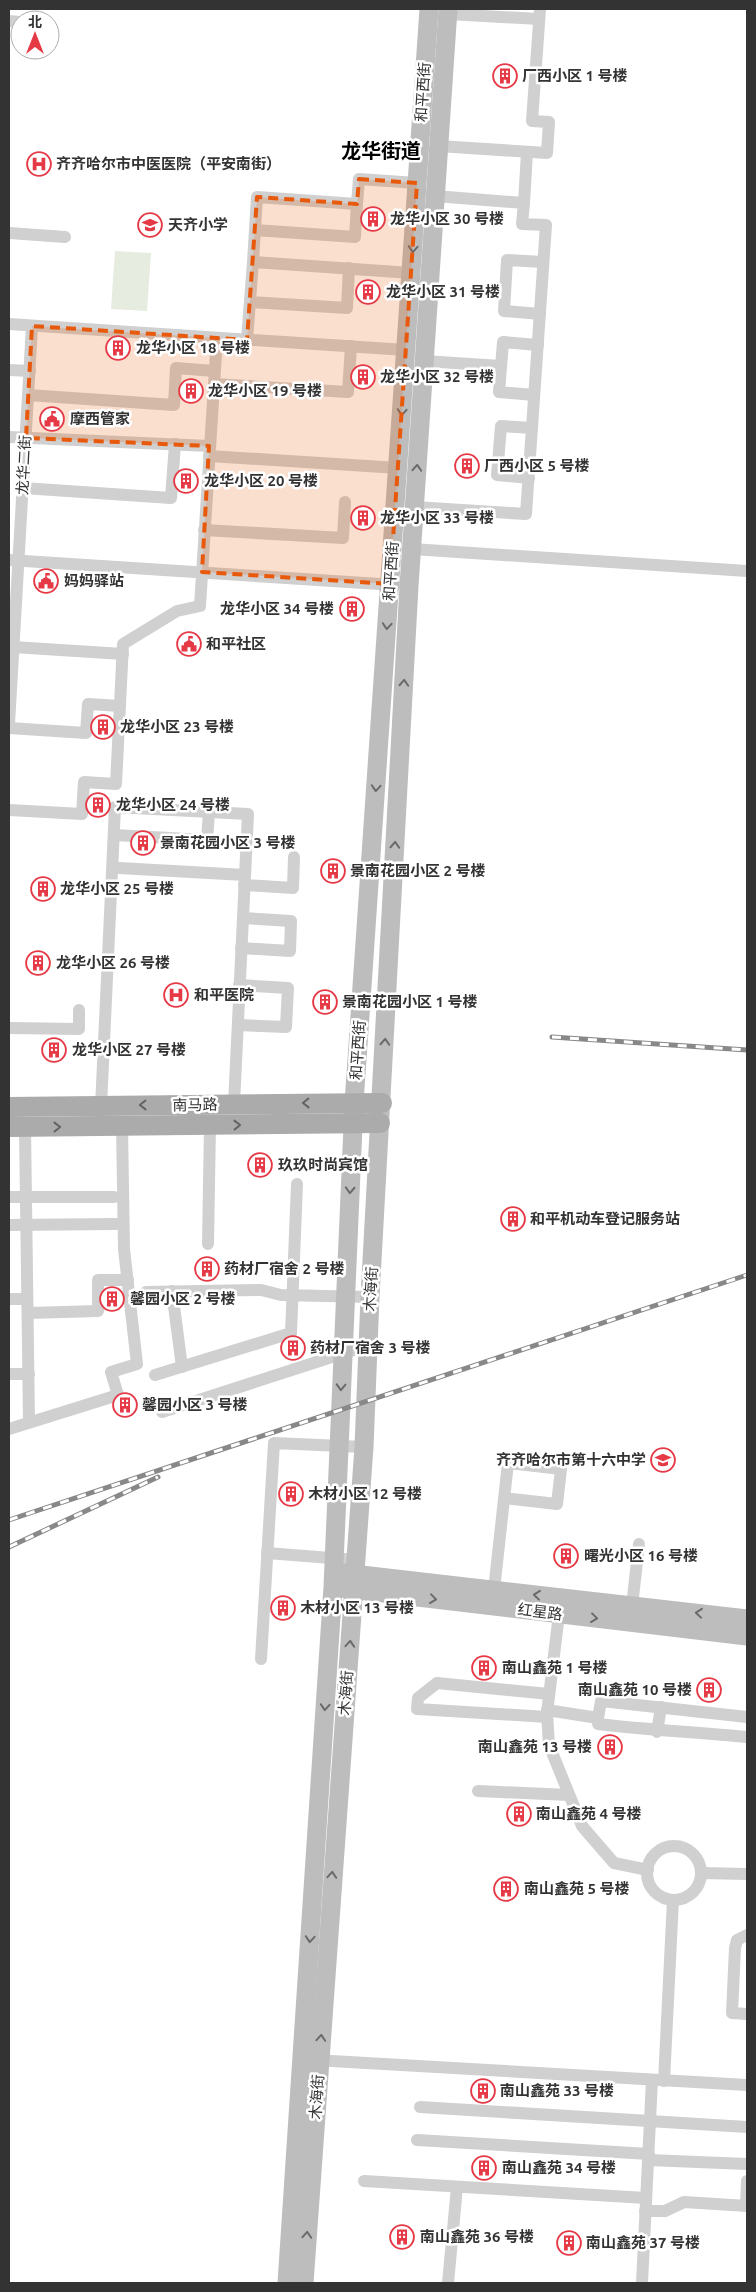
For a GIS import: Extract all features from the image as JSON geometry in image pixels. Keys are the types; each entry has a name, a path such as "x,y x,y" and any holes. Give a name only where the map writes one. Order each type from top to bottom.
{"main road":[{"name":"和平西街","path":"354,1103 429,9"},
{"name":"和平西街","path":"382,1103 409,586 448,11"},
{"name":"木海街","path":"304,2283 311,2060 354,1103"},
{"name":"南马路","path":"9,1107 382,1103"},
{"name":"木海街","path":"287,2283 311,2060 354,1575 364,1447 370,1297 382,1103"},
{"name":"南马路","path":"17,1127 380,1123"},
{"name":"红星路","path":"333,1573 747,1618"},
{"name":"红星路","path":"354,1575 558,1614 747,1636"}],"street":[{"path":"438,146 548,153 549,122 532,121 539,14 448,11"},
{"path":"415,507 526,514 546,226 522,224 527,152"},
{"path":"254,230 355,237 359,179 417,182"},
{"path":"435,196 524,203"},
{"path":"247,340 257,197 357,204"},
{"path":"9,233 65,237"},
{"path":"540,314 504,311 508,260 543,262"},
{"path":"252,262 411,273"},
{"path":"250,302 346,308 349,268"},
{"path":"9,324 406,350"},
{"name":"龙华二街","path":"9,724 13,647 14,560 23,488 32,326"},
{"path":"9,810 82,814 84,782 116,784 123,644 177,611 200,606 216,338"},
{"path":"534,395 498,392 502,342 538,345"},
{"path":"28,395 174,405 176,368 214,377 348,392 351,346"},
{"path":"424,361 501,366"},
{"path":"9,370 30,371"},
{"path":"529,478 497,475 500,426 532,428"},
{"path":"9,437 175,444 209,451 398,468"},
{"path":"23,488 171,498 175,444"},
{"path":"204,530 343,538 345,502"},
{"path":"412,549 747,571"},
{"path":"14,560 409,586"},
{"path":"13,647 123,654"},
{"path":"9,728 86,733 88,704 120,706"},
{"path":"101,1106 115,807 248,814 234,1104"},
{"path":"114,835 207,840 209,812"},
{"path":"119,868 244,880 292,888 294,857"},
{"path":"241,948 290,951 291,921 243,918"},
{"path":"238,1024 286,1027 288,988 239,986"},
{"path":"9,1028 79,1029 79,1010"},
{"path":"208,1244 210,1125"},
{"path":"9,1429 118,1395 111,1372 137,1364 124,1250 122,1126"},
{"path":"17,1127 26,1197 29,1422"},
{"path":"155,1375 291,1333 297,1184"},
{"path":"9,1197 114,1197"},
{"path":"9,1225 116,1224"},
{"path":"28,1312 98,1311 98,1280 128,1280"},
{"path":"146,1292 261,1290 292,1296 370,1297"},
{"path":"172,1292 182,1367"},
{"path":"9,1299 27,1299"},
{"path":"162,1412 343,1355 369,1345"},
{"path":"9,1374 29,1374"},
{"path":"261,1659 274,1443 364,1447"},
{"path":"494,1590 504,1498 508,1463 561,1469 557,1504 504,1498"},
{"path":"632,1606 639,1544"},
{"path":"267,1553 333,1573 354,1575"},
{"path":"558,1614 547,1714 550,1745 568,1796 582,1826 614,1863 648,1870"},
{"path":"549,1694 437,1683 418,1698 417,1709 598,1718"},
{"path":"747,1717 601,1701 598,1718 598,1724 657,1732 683,1731 747,1736"},
{"path":"657,1732 661,1707"},
{"path":"478,1791 568,1796"},
{"path":"678,1846 693,1854 698,1861 701,1873 698,1885 693,1892 686,1897 673,1900 661,1896 653,1890 649,1882 648,1870 653,1856 660,1850 678,1846"},
{"path":"701,1873 747,1874"},
{"path":"642,2283 650,2121 658,2080 673,1900"},
{"path":"747,1935 737,1940 735,1948 732,2013 747,2014"},
{"path":"311,2060 747,2085"},
{"path":"420,2107 747,2127"},
{"path":"417,2140 747,2164"},
{"path":"364,2181 457,2187 646,2205 665,2211 684,2202 746,2206 747,2181"},
{"path":"448,2283 457,2187"}],"highlighted area":[{"path":"359,179 417,183 390,584 202,572 209,446 26,438 32,326 247,340 257,197 357,204"}],"shaded area":[{"path":"115,251 151,253 147,311 111,309"}],"railway":[{"path":"552,1037 747,1050"},
{"path":"9,1520 747,1275"},
{"path":"9,1547 158,1477"}],"place":[{"name":"厂西小区 1 号楼","path":"505,76"},
{"name":"齐齐哈尔市中医医院（平安南街）","path":"39,164"},
{"name":"龙华小区 30 号楼","path":"373,219"},
{"name":"天齐小学","path":"150,225"},
{"name":"龙华小区 31 号楼","path":"368,292"},
{"name":"龙华小区 18 号楼","path":"118,348"},
{"name":"龙华小区 32 号楼","path":"363,377"},
{"name":"龙华小区 19 号楼","path":"191,391"},
{"name":"摩西管家","path":"52,419"},
{"name":"厂西小区 5 号楼","path":"467,466"},
{"name":"龙华小区 20 号楼","path":"186,481"},
{"name":"龙华小区 33 号楼","path":"363,518"},
{"name":"妈妈驿站","path":"46,581"},
{"name":"龙华小区 34 号楼","path":"352,609"},
{"name":"和平社区","path":"189,644"},
{"name":"龙华小区 23 号楼","path":"103,727"},
{"name":"龙华小区 24 号楼","path":"98,805"},
{"name":"景南花园小区 3 号楼","path":"143,843"},
{"name":"景南花园小区 2 号楼","path":"333,871"},
{"name":"龙华小区 25 号楼","path":"43,889"},
{"name":"龙华小区 26 号楼","path":"38,963"},
{"name":"和平医院","path":"176,995"},
{"name":"景南花园小区 1 号楼","path":"325,1002"},
{"name":"龙华小区 27 号楼","path":"54,1050"},
{"name":"玖玖时尚宾馆","path":"260,1165"},
{"name":"和平机动车登记服务站","path":"513,1219"},
{"name":"药材厂宿舍 2 号楼","path":"207,1269"},
{"name":"馨园小区 2 号楼","path":"112,1299"},
{"name":"药材厂宿舍 3 号楼","path":"293,1348"},
{"name":"馨园小区 3 号楼","path":"125,1405"},
{"name":"齐齐哈尔市第十六中学","path":"663,1460"},
{"name":"木材小区 12 号楼","path":"291,1494"},
{"name":"曙光小区 16 号楼","path":"566,1556"},
{"name":"木材小区 13 号楼","path":"283,1608"},
{"name":"南山鑫苑 1 号楼","path":"484,1668"},
{"name":"南山鑫苑 10 号楼","path":"709,1690"},
{"name":"南山鑫苑 13 号楼","path":"610,1747"},
{"name":"南山鑫苑 4 号楼","path":"519,1814"},
{"name":"南山鑫苑 5 号楼","path":"506,1889"},
{"name":"南山鑫苑 33 号楼","path":"483,2091"},
{"name":"南山鑫苑 34 号楼","path":"484,2168"},
{"name":"南山鑫苑 36 号楼","path":"402,2237"},
{"name":"南山鑫苑 37 号楼","path":"569,2243"}],"district":[{"name":"龙华街道","path":"381,151"}]}
